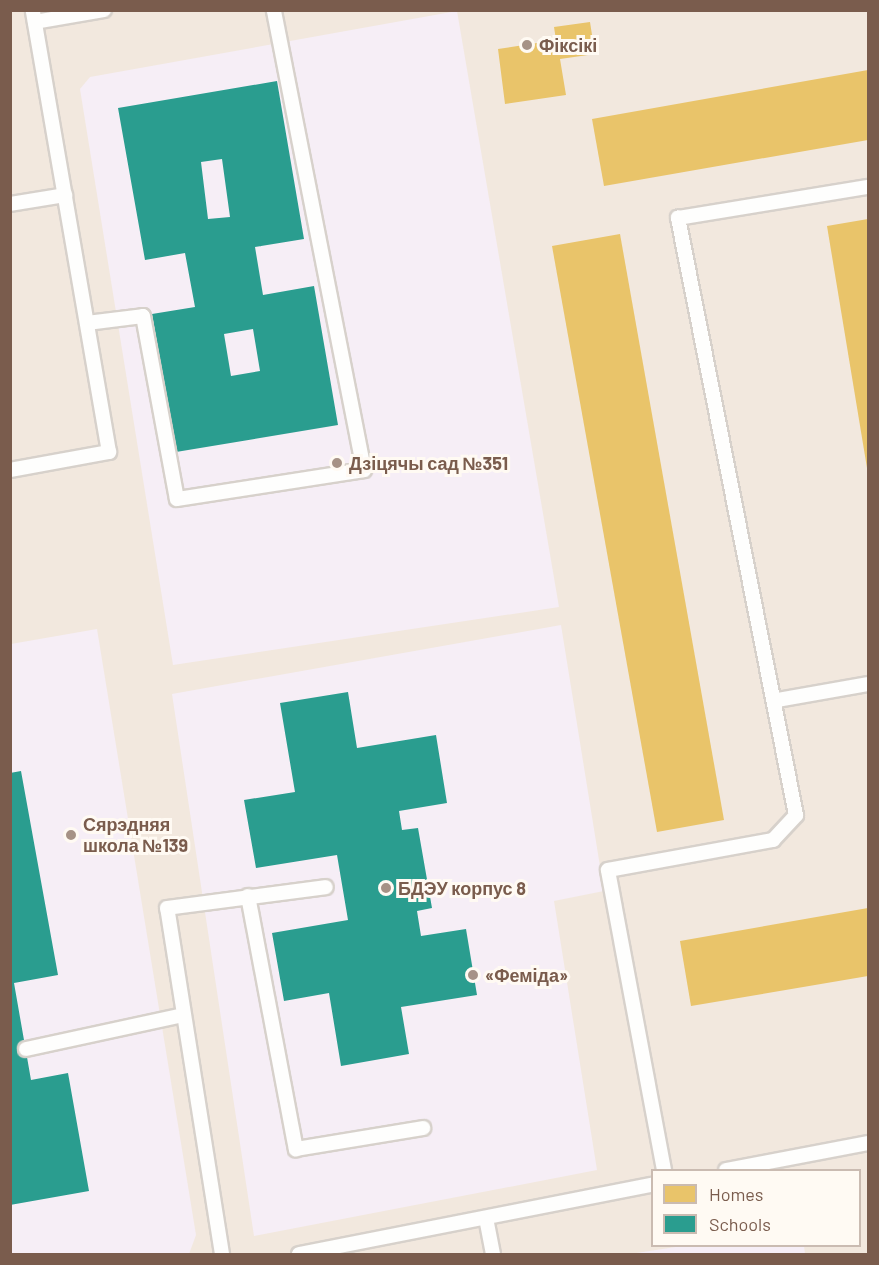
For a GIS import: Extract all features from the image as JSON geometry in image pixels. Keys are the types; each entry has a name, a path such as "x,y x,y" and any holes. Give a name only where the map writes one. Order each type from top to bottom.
{"lane":[{"path":"10,470 109,452 34,16 104,10"},
{"path":"87,323 143,316 177,499 364,470 274,10"},
{"path":"664,1169 608,870 773,840 796,814 777,700 678,218 868,187"},
{"path":"10,204 65,195"},
{"path":"777,700 868,684"},
{"path":"222,1254 167,908 326,886"},
{"path":"248,896 296,1149 423,1128"},
{"path":"26,1049 183,1015"},
{"path":"731,1169 868,1143"},
{"path":"299,1254 651,1185"},
{"path":"486,1218 493,1254"}],"shaded area":[{"path":"10,11 868,11 868,1254 11,1254"},
{"name":"Дзіцячы сад №351","path":"457,11 559,607 173,665 80,89 90,77"},
{"path":"561,625 604,891 554,901 597,1170 254,1236 172,694"},
{"name":"Сярэдняя школа №139","path":"97,629 196,1235 189,1254 11,1254 11,644"},
{"path":"676,1247 804,1247 805,1254 630,1254"}],"building: Homes":[{"path":"590,22 595,54 560,59 566,95 505,104 498,49 556,40 554,27"},
{"path":"868,70 868,140 604,186 592,119"},
{"path":"868,219 868,468 867,468 827,226"},
{"path":"620,234 724,820 657,832 552,246"},
{"path":"868,908 868,976 691,1006 680,941"}],"building: Schools":[{"path":"277,81 304,239 255,247 263,295 314,286 338,425 176,452 152,314 195,307 185,253 145,260 118,108","holes":["222,159 230,217 208,219 201,162","253,329 260,371 231,376 224,334"]},
{"name":"БДЭУ корпус 8","path":"348,692 357,748 436,735 447,803 399,811 402,830 418,828 432,908 417,911 421,936 466,929 477,995 401,1007 409,1054 341,1066 329,993 284,1001 272,933 348,920 337,855 256,868 244,800 295,792 280,703"},
{"path":"21,771 58,975 14,983 31,1080 68,1073 89,1191 10,1205 10,773"}],"place":[{"name":"Фіксікі","path":"527,45"},
{"name":"Дзіцячы сад №351","path":"337,463"},
{"name":"Сярэдняя школа №139","path":"71,835"},
{"name":"БДЭУ корпус 8","path":"386,888"},
{"name":"«Феміда»","path":"473,975"}]}
